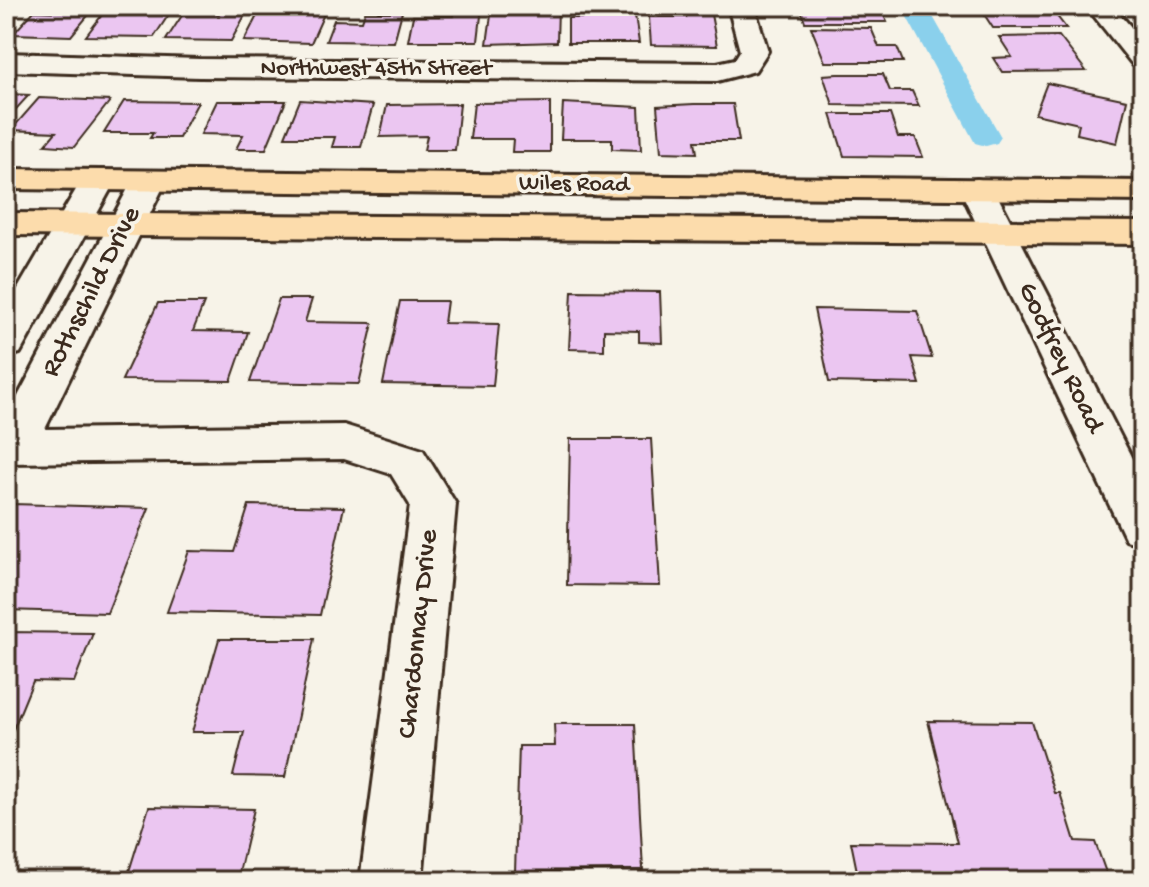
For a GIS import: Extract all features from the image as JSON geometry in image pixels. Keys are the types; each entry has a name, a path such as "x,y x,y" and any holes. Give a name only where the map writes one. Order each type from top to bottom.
{"main road":[{"name":"Wiles Road","path":"6,179 1143,191"},
{"name":"Wiles Road","path":"6,224 1143,233"}],"street":[{"name":"Northwest 45th Street","path":"6,62 199,68 701,72 745,65 754,51 741,6"},
{"path":"1099,6 1143,59"},
{"name":"Rothschild Drive","path":"6,343 98,181"},
{"name":"Rothschild Drive","path":"10,446 57,362 149,181"},
{"name":"Godfrey Road","path":"977,189 1143,526"},
{"path":"6,361 57,362"},
{"name":"Chardonnay Drive","path":"10,446 344,442 407,462 433,504 391,881"}],"building":[{"path":"67,6 96,6 71,36 13,34 34,11 62,12"},
{"path":"224,6 250,6 231,41 166,40 183,14 219,14"},
{"path":"262,6 288,6 285,13 324,14 311,43 244,41"},
{"path":"800,6 881,9 887,22 805,22"},
{"path":"1049,6 1066,28 993,28 980,8"},
{"path":"455,7 482,7 478,41 408,41 413,16 453,16"},
{"path":"147,8 173,8 154,37 86,36 105,11 145,12"},
{"path":"532,8 558,8 557,42 487,44 491,15 532,15"},
{"path":"608,8 634,8 639,43 568,43 568,18 609,18"},
{"path":"684,9 710,9 717,46 651,45 649,17 686,17"},
{"path":"365,12 402,12 394,42 326,41 334,20 362,21"},
{"path":"811,27 871,28 879,47 897,47 903,62 825,62"},
{"path":"1059,36 1086,71 1002,72 993,58 1012,57 999,37"},
{"path":"883,74 890,91 912,91 919,106 833,105 823,75"},
{"path":"1047,83 1127,100 1117,143 1077,134 1079,124 1035,114"},
{"path":"6,94 29,95 6,120"},
{"path":"39,98 110,101 74,147 45,145 56,132 11,130"},
{"path":"300,100 373,105 361,147 332,147 335,137 285,137"},
{"path":"124,101 198,102 179,138 150,138 153,133 104,133"},
{"path":"217,101 286,101 266,149 236,149 243,135 201,134"},
{"path":"550,102 550,152 512,152 513,139 470,139 474,103"},
{"path":"563,103 639,107 641,150 612,149 612,139 561,139"},
{"path":"460,104 455,150 424,150 427,136 380,137 387,105"},
{"path":"733,104 739,141 695,141 697,153 661,152 657,106"},
{"path":"831,114 890,114 898,137 915,137 923,157 844,156"},
{"path":"572,291 660,292 662,343 639,342 639,331 604,330 604,350 569,349"},
{"path":"279,299 312,299 305,322 373,323 359,384 250,382"},
{"path":"400,301 447,301 444,323 499,324 493,386 383,384"},
{"path":"158,303 204,303 193,331 248,332 231,381 122,380"},
{"path":"814,309 917,311 932,358 912,357 920,384 829,382"},
{"path":"570,439 651,439 660,586 567,585"},
{"path":"13,504 149,508 107,613 6,610 6,518"},
{"path":"249,505 344,507 320,615 167,612 189,551 234,552"},
{"path":"6,632 93,633 74,682 33,681 10,737 6,736"},
{"path":"219,639 314,639 285,777 233,776 244,732 192,732"},
{"path":"928,721 1032,722 1055,793 1060,793 1075,841 1095,842 1109,881 859,881 851,842 958,843"},
{"path":"554,724 635,724 643,870 515,872 519,746 555,746"},
{"path":"149,807 254,809 237,881 126,881"}],"waterway":[{"path":"914,6 986,137"}]}
